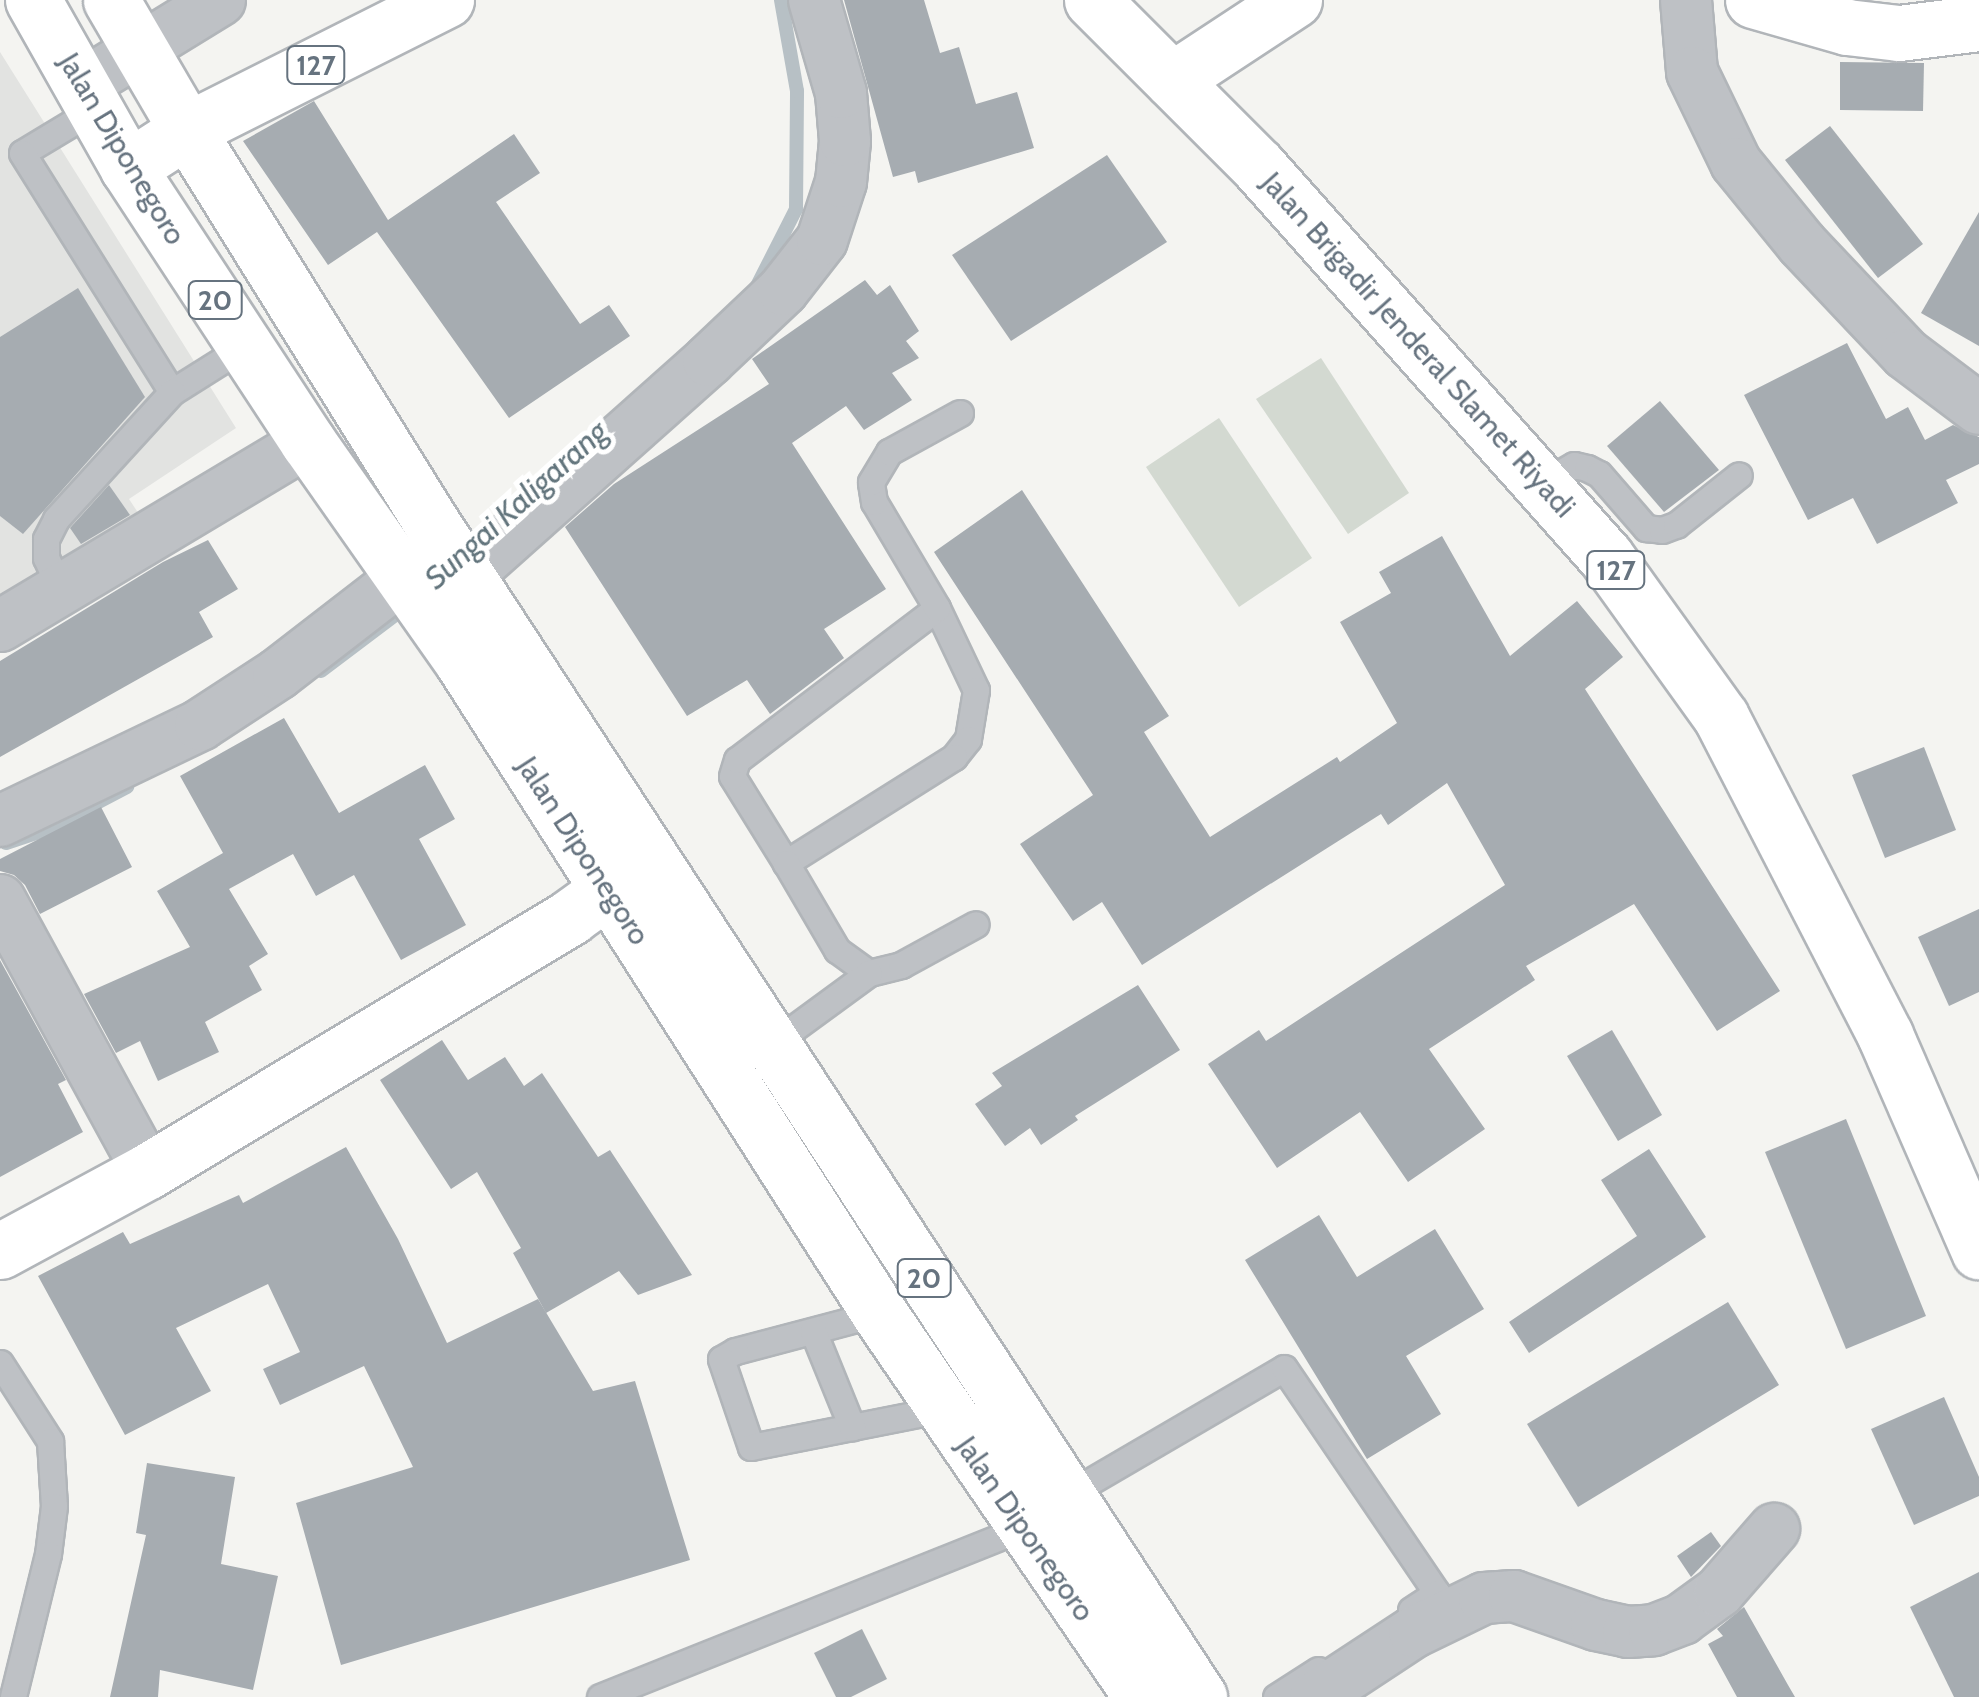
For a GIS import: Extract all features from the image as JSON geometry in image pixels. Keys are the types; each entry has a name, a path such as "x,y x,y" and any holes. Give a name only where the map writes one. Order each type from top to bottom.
{"main road":[{"name":"Jalan Diponegoro","path":"32,0 128,168 308,442 407,584 484,648"},
{"name":"Jalan Diponegoro","path":"111,0 187,130 453,554 484,648 629,876 727,1077 943,1409 1142,1697"},
{"name":"127","path":"187,130 446,0"},
{"name":"Jalan Brigadir Jenderal Slamet Riyadi","path":"1092,0 1258,166 1606,557 1720,717 1885,1036 1979,1251"},
{"path":"1172,80 1294,0"},
{"path":"1753,0 1847,27 1899,33 1979,23"},
{"path":"128,168 187,130"},
{"name":"Jalan Diponegoro","path":"629,876 771,1045 1199,1697"},
{"path":"0,1251 148,1171 629,876"},
{"path":"1023,1528 1067,1495"}],"street":[{"path":"89,97 142,48 220,0"},
{"path":"453,554 708,362 783,290 822,240 842,182 844,141 841,94 814,0"},
{"path":"1686,0 1692,72 1736,163 1802,244 1906,354 1979,409"},
{"path":"0,626 308,442"},
{"path":"0,821 200,725 407,584"},
{"path":"0,900 148,1171"},
{"path":"1315,1697 1414,1632 1484,1598 1514,1596 1596,1625 1628,1632 1654,1630 1682,1619 1719,1592 1774,1529"}],"lane":[{"path":"89,97 22,153 172,392"},
{"path":"60,588 46,558 46,539 56,519 172,392 245,346"},
{"path":"786,863 954,757 968,739 976,690 937,608 874,502 871,482 889,452 960,414"},
{"path":"1541,484 1574,465 1587,468 1599,474 1646,528 1662,530 1676,525 1738,474"},
{"path":"869,972 857,969 836,950 732,776 736,760 937,608"},
{"path":"727,1077 869,972 901,965 976,924"},
{"path":"879,1313 734,1350 721,1359 751,1447 943,1409"},
{"path":"813,1331 852,1427"},
{"path":"0,1362 50,1441 54,1506 48,1554 14,1697"},
{"path":"1067,1495 1284,1368 1437,1593 1276,1697"},
{"path":"600,1697 1023,1528"}],"shaded area":[{"path":"0,52 236,428 129,499 158,543 0,625"},
{"path":"1321,358 1409,493 1348,534 1256,399"},
{"path":"1219,418 1312,558 1239,607 1146,467"}],"building":[{"path":"844,0 924,0 940,53 959,47 976,104 1017,92 1034,148 918,183 915,171 893,177"},
{"path":"1840,62 1924,63 1923,111 1840,110"},
{"path":"314,101 388,220 514,134 540,173 496,202 580,324 609,305 630,336 509,418 377,232 328,265 243,141"},
{"path":"1830,126 1923,244 1878,278 1785,160"},
{"path":"1107,155 1167,242 1011,341 952,255"},
{"path":"1979,212 1979,346 1921,313"},
{"path":"865,280 877,295 890,285 919,331 906,341 919,358 892,373 912,400 864,430 846,406 792,443 886,589 824,629 844,658 770,714 747,680 687,716 565,527 614,484 769,384 752,359"},
{"path":"78,288 145,397 23,534 0,516 0,337"},
{"path":"1847,343 1886,419 1908,407 1925,440 1953,425 1979,437 1979,464 1946,480 1958,503 1877,544 1853,498 1808,520 1744,395"},
{"path":"1660,401 1719,470 1664,512 1607,446"},
{"path":"109,485 130,515 81,544 70,528"},
{"path":"1022,490 1169,716 1144,732 1210,837 1337,757 1340,762 1397,723 1340,622 1391,593 1379,572 1442,536 1510,656 1577,601 1623,657 1585,689 1780,991 1717,1031 1634,904 1526,966 1535,980 1429,1049 1485,1129 1408,1182 1360,1112 1277,1168 1208,1064 1259,1030 1266,1041 1505,885 1447,783 1388,825 1381,814 1142,965 1102,902 1073,921 1020,844 1093,795 934,552"},
{"path":"208,540 238,589 199,612 213,637 0,757 0,661 163,562"},
{"path":"284,718 339,813 425,765 455,819 419,839 466,925 401,960 354,875 316,896 293,854 229,889 268,954 249,966 262,990 205,1022 219,1052 158,1081 140,1041 116,1053 84,994 190,947 157,891 223,853 180,776"},
{"path":"1924,747 1956,830 1885,858 1852,775"},
{"path":"101,807 132,867 40,914 25,885 14,875 0,871 0,859"},
{"path":"1979,909 1979,992 1949,1006 1918,937"},
{"path":"0,960 66,1080 58,1084 83,1132 0,1177"},
{"path":"1138,985 1180,1050 1075,1116 1078,1120 1041,1145 1030,1128 1005,1146 975,1104 1002,1086 992,1073"},
{"path":"1612,1030 1662,1115 1618,1141 1567,1056"},
{"path":"442,1040 468,1080 505,1057 524,1086 542,1073 598,1157 610,1150 692,1275 638,1295 619,1271 546,1313 513,1253 521,1248 477,1172 451,1189 380,1080"},
{"path":"1846,1119 1926,1316 1846,1349 1765,1152"},
{"path":"346,1147 398,1239 447,1343 538,1299 593,1391 635,1381 690,1560 341,1665 296,1503 413,1467 364,1366 280,1405 263,1369 300,1352 268,1284 176,1328 211,1391 125,1435 38,1276 123,1232 130,1244 239,1195 243,1203"},
{"path":"1649,1149 1706,1237 1529,1353 1509,1322 1637,1236 1601,1180"},
{"path":"1319,1215 1357,1277 1435,1229 1484,1309 1406,1356 1441,1414 1367,1459 1245,1260"},
{"path":"1728,1302 1779,1385 1578,1507 1527,1424"},
{"path":"1944,1397 1979,1477 1979,1496 1914,1525 1871,1429"},
{"path":"147,1463 235,1477 221,1564 278,1576 253,1690 160,1670 158,1697 110,1697 146,1535 136,1533"},
{"path":"1711,1532 1721,1546 1691,1577 1677,1556"},
{"path":"1979,1572 1979,1697 1954,1697 1910,1607"},
{"path":"1744,1607 1795,1697 1737,1697 1708,1644 1723,1636 1717,1629"},
{"path":"862,1629 887,1679 851,1697 836,1697 814,1653"}],"waterway":[{"name":"Sungai Kaligarang","path":"756,288 796,209 797,91 781,0"},
{"name":"Sungai Kaligarang","path":"321,671 407,606"},
{"name":"Sungai Kaligarang","path":"6,843 45,830 127,787"}]}
